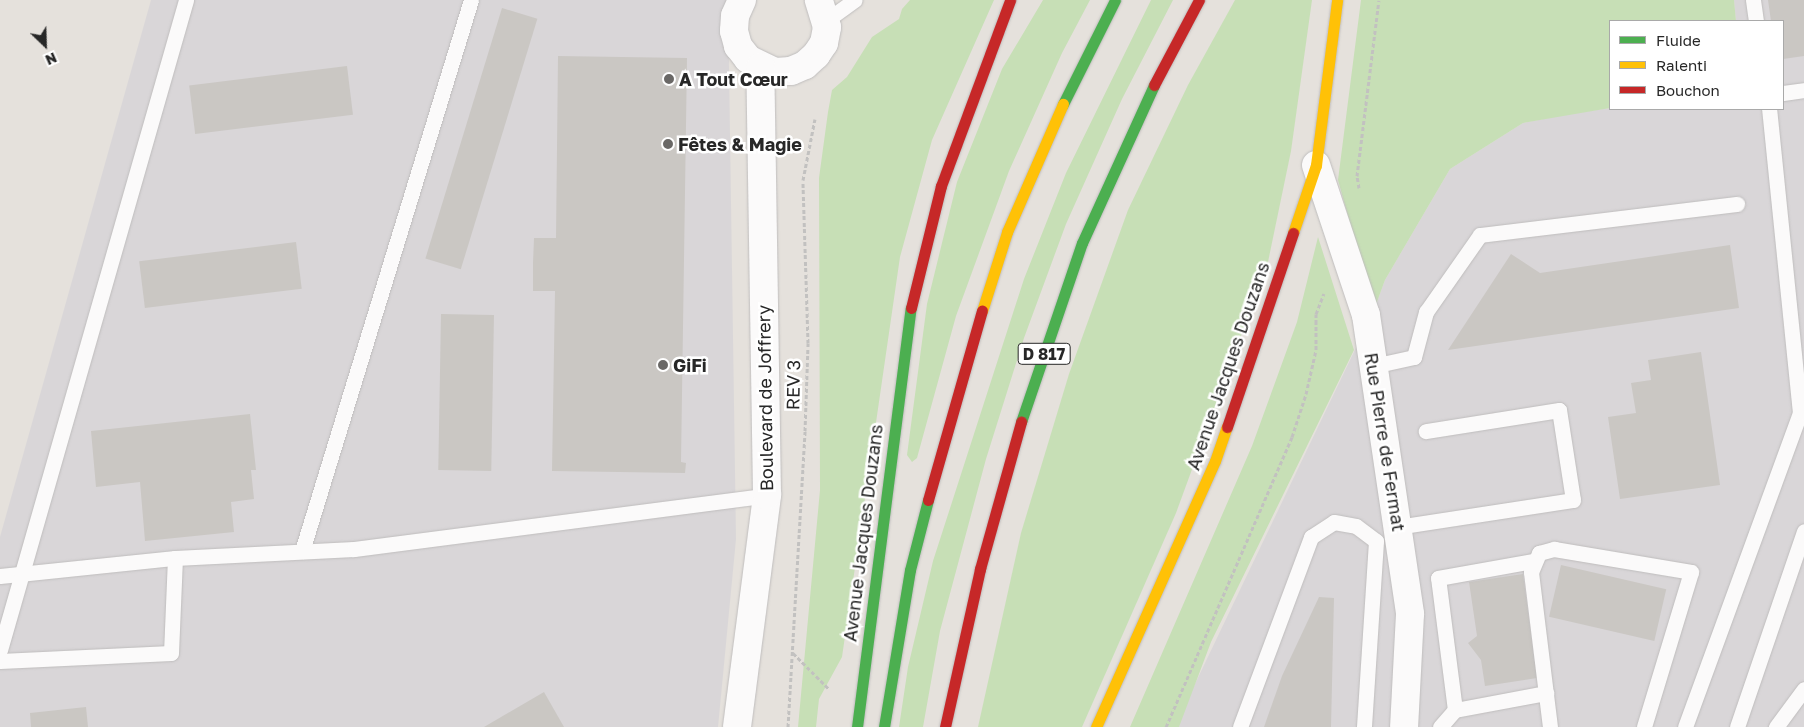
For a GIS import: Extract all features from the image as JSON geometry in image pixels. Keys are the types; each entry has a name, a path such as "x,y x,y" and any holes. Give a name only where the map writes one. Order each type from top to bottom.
{"main road":[{"name":"Avenue Jacques Douzans","path":"857,727 908,318 941,186 1010,0"},
{"path":"884,727 910,570 948,418 1007,232 1071,85 1115,0"},
{"name":"D 817","path":"946,727 980,569 1025,409 1082,243 1148,97 1199,0"},
{"name":"Avenue Jacques Douzans","path":"1096,727 1215,461 1316,165 1338,0"}],"street":[{"path":"742,0 735,16 734,31 738,46 748,59 760,67 783,72 805,65 824,42 823,10"},
{"name":"Boulevard de Joffrery","path":"737,727 767,495 760,67"},
{"name":"Rue Pierre de Fermat","path":"1316,165 1366,315 1410,614 1404,727"}],"lane":[{"path":"0,650 186,0"},
{"path":"302,551 471,0"},
{"path":"823,10 855,0"},
{"path":"1754,0 1756,20"},
{"path":"1784,93 1804,90"},
{"path":"1685,727 1800,413 1768,110"},
{"path":"1373,366 1414,357 1426,312 1480,235 1737,204"},
{"path":"1397,527 1573,500 1559,410 1426,431"},
{"path":"0,576 175,558 354,549 767,495"},
{"path":"1240,727 1311,537 1334,522 1356,526 1376,541 1364,727"},
{"path":"1737,727 1804,531"},
{"path":"1550,727 1530,572 1533,562 1539,553 1554,549 1691,572 1644,727"},
{"path":"0,661 171,653 175,558"},
{"path":"1455,710 1438,578 1533,562"},
{"path":"1776,727 1804,689"},
{"path":"1440,727 1455,710 1546,693"},
{"path":"1786,711 1804,708"}],"path":[{"path":"1360,194 1358,176 1379,0"},
{"name":"REV 3","path":"788,727 807,362 803,180 815,119"},
{"path":"1166,727 1292,437 1306,394 1316,350 1316,314 1325,291 1352,273"},
{"path":"792,653 832,692 831,700"}],"shaded area":[{"path":"151,0 728,0 736,539 718,727 0,727 0,537"},
{"path":"1734,0 1804,0 1804,727 1179,727 1183,709 1374,310 1385,280 1450,169 1523,123 1569,114 1609,108 1609,110 1784,110 1784,20 1736,20"}],"green space":[{"path":"910,0 994,0 932,140 900,257 842,657 819,699 816,727 798,727 820,490 819,178 828,112 832,90 847,77 872,37 899,19 902,9"},
{"path":"1043,0 1090,0 1062,53 1009,171 956,316 917,458 912,462 907,455 927,304 957,182 1002,69"},
{"path":"1151,0 1173,0 1122,99 1066,224 1024,338 986,459 940,631 923,727 899,727 908,667 933,561 1024,279 1066,173"},
{"path":"1235,0 1312,0 1291,151 1268,262 1176,513 1082,727 978,727 1021,533 1069,374 1128,210 1188,85"},
{"path":"1361,0 1734,0 1736,20 1609,20 1609,108 1523,123 1450,169 1385,280 1374,310 1338,180"},
{"path":"1318,237 1354,350 1211,642 1179,727 1130,727 1252,446 1297,322"}],"building":[{"path":"1768,0 1804,0 1804,56 1784,59 1784,20 1771,20"},
{"path":"502,8 537,19 461,269 425,259"},
{"path":"558,56 687,58 681,462 686,463 685,473 552,471 555,291 533,291 533,263 534,238 556,238"},
{"path":"347,66 353,115 195,134 189,85"},
{"path":"296,242 302,289 145,308 139,261"},
{"path":"1730,245 1739,308 1448,350 1511,254 1540,273"},
{"path":"441,314 494,315 491,471 438,470"},
{"path":"1701,352 1720,485 1620,499 1608,417 1636,413 1631,383 1651,380 1648,360"},
{"path":"250,414 256,470 251,470 254,499 231,502 234,532 145,541 140,482 96,487 91,431"},
{"path":"1561,565 1666,589 1654,641 1549,617"},
{"path":"1523,574 1537,678 1485,686 1481,660 1468,643 1477,636 1469,582"},
{"path":"1319,597 1334,598 1331,727 1264,727 1282,676"},
{"path":"544,692 564,727 484,727"},
{"path":"86,707 88,727 31,727 30,713"}],"traffic: fast":[{"path":"1063,104 1115,0"},
{"path":"1021,422 1082,243 1154,85"},
{"path":"857,727 911,308"},
{"path":"884,727 910,570 928,500"}],"traffic: slow":[{"path":"1293,233 1316,165 1337,0"},
{"path":"982,311 1007,232 1063,104"},
{"path":"1096,727 1215,461 1227,427"}],"traffic: jam":[{"path":"911,308 941,186 1010,0"},
{"path":"1154,85 1199,0"},
{"path":"1227,427 1293,233"},
{"path":"928,500 982,311"},
{"path":"945,727 980,569 1021,422"}],"place":[{"name":"A Tout Cœur","path":"669,79"},
{"name":"Fêtes & Magie","path":"668,144"},
{"name":"GiFi","path":"663,365"}]}
